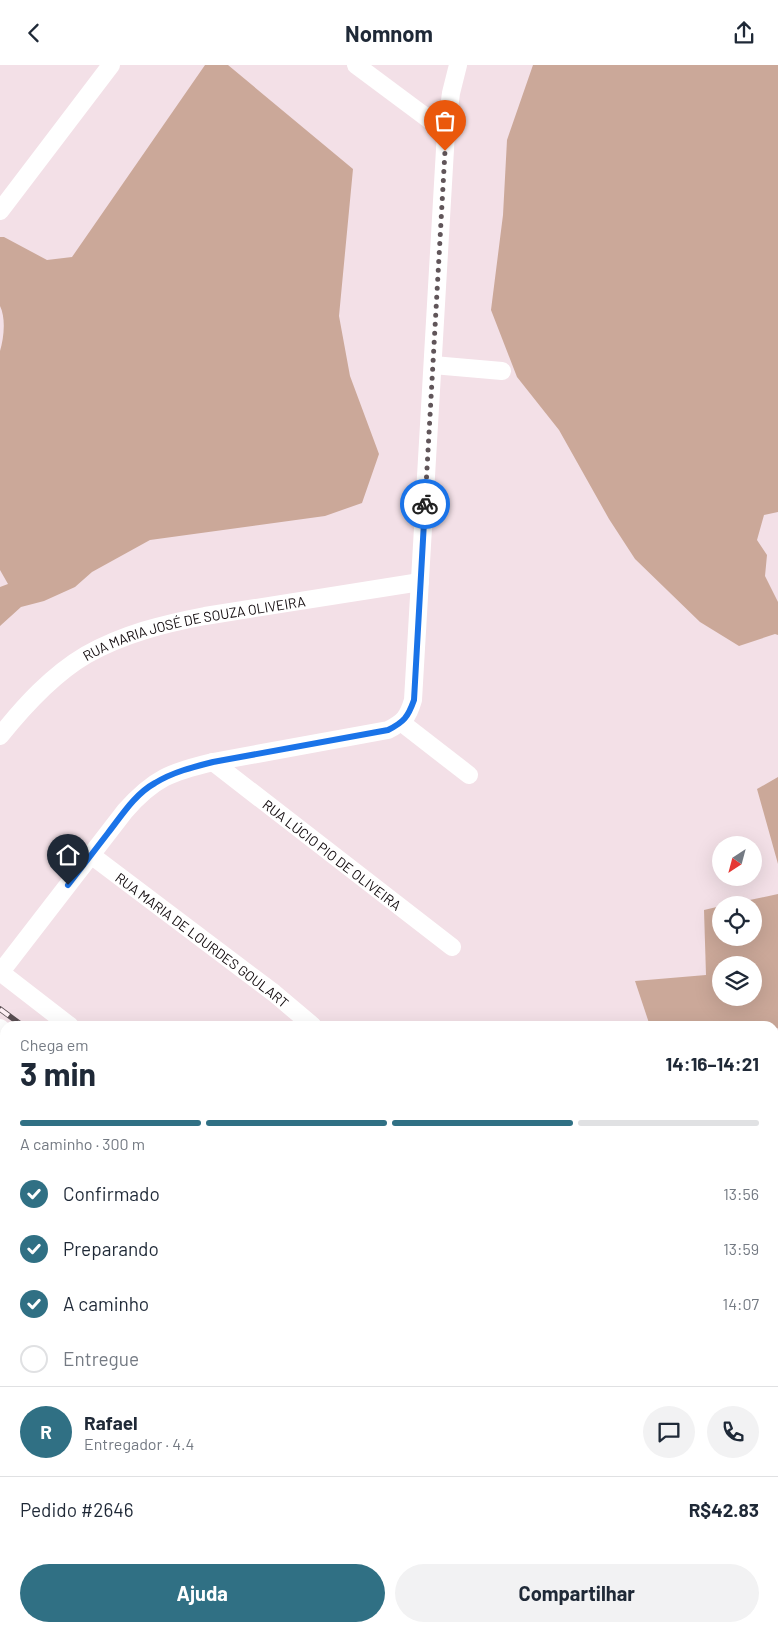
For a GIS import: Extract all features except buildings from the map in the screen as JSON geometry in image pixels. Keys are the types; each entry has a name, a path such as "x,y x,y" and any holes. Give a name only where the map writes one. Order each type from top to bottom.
{"street":[{"path":"0,211 111,65"},
{"path":"356,65 446,132"},
{"path":"64,1021 0,972 140,794 153,784 186,769 213,762 388,730 402,723 410,712 414,700 446,132 451,93 458,65"},
{"path":"433,365 502,371"},
{"name":"RUA MARIA JOSÉ DE SOUZA OLIVEIRA","path":"0,736 33,699 61,673 85,655 130,635 180,621 420,582"},
{"path":"402,723 469,775"},
{"name":"RUA LÚCIO PIO DE OLIVEIRA","path":"213,762 452,947"},
{"name":"RUA MARIA DE LOURDES GOULART","path":"91,855 274,993 307,1021"}],"shaded area":[{"path":"205,65 228,65 353,169 339,316 350,376 379,454 362,503 325,516 150,540 92,572 75,587 44,601 21,607 0,626 0,587 8,584 0,570 0,351 4,328 0,306 0,237 4,237 47,260 72,257"},
{"path":"533,65 778,65 778,512 764,515 757,540 767,555 765,576 778,602 778,635 775,634 739,646 700,622 635,559 609,519 559,430 517,377 491,310 503,215 507,140"},
{"path":"778,777 778,864 757,789"},
{"path":"778,894 778,1021 648,1021 635,981 706,975 704,910 712,908 712,946 762,946 762,897"}],"railway":[{"path":"0,1009 16,1021"}],"way so far":[{"path":"425,504 445,151"}],"route":[{"path":"68,885 140,794 167,776 213,762 388,730 402,723 410,712 414,700 425,504"}]}
